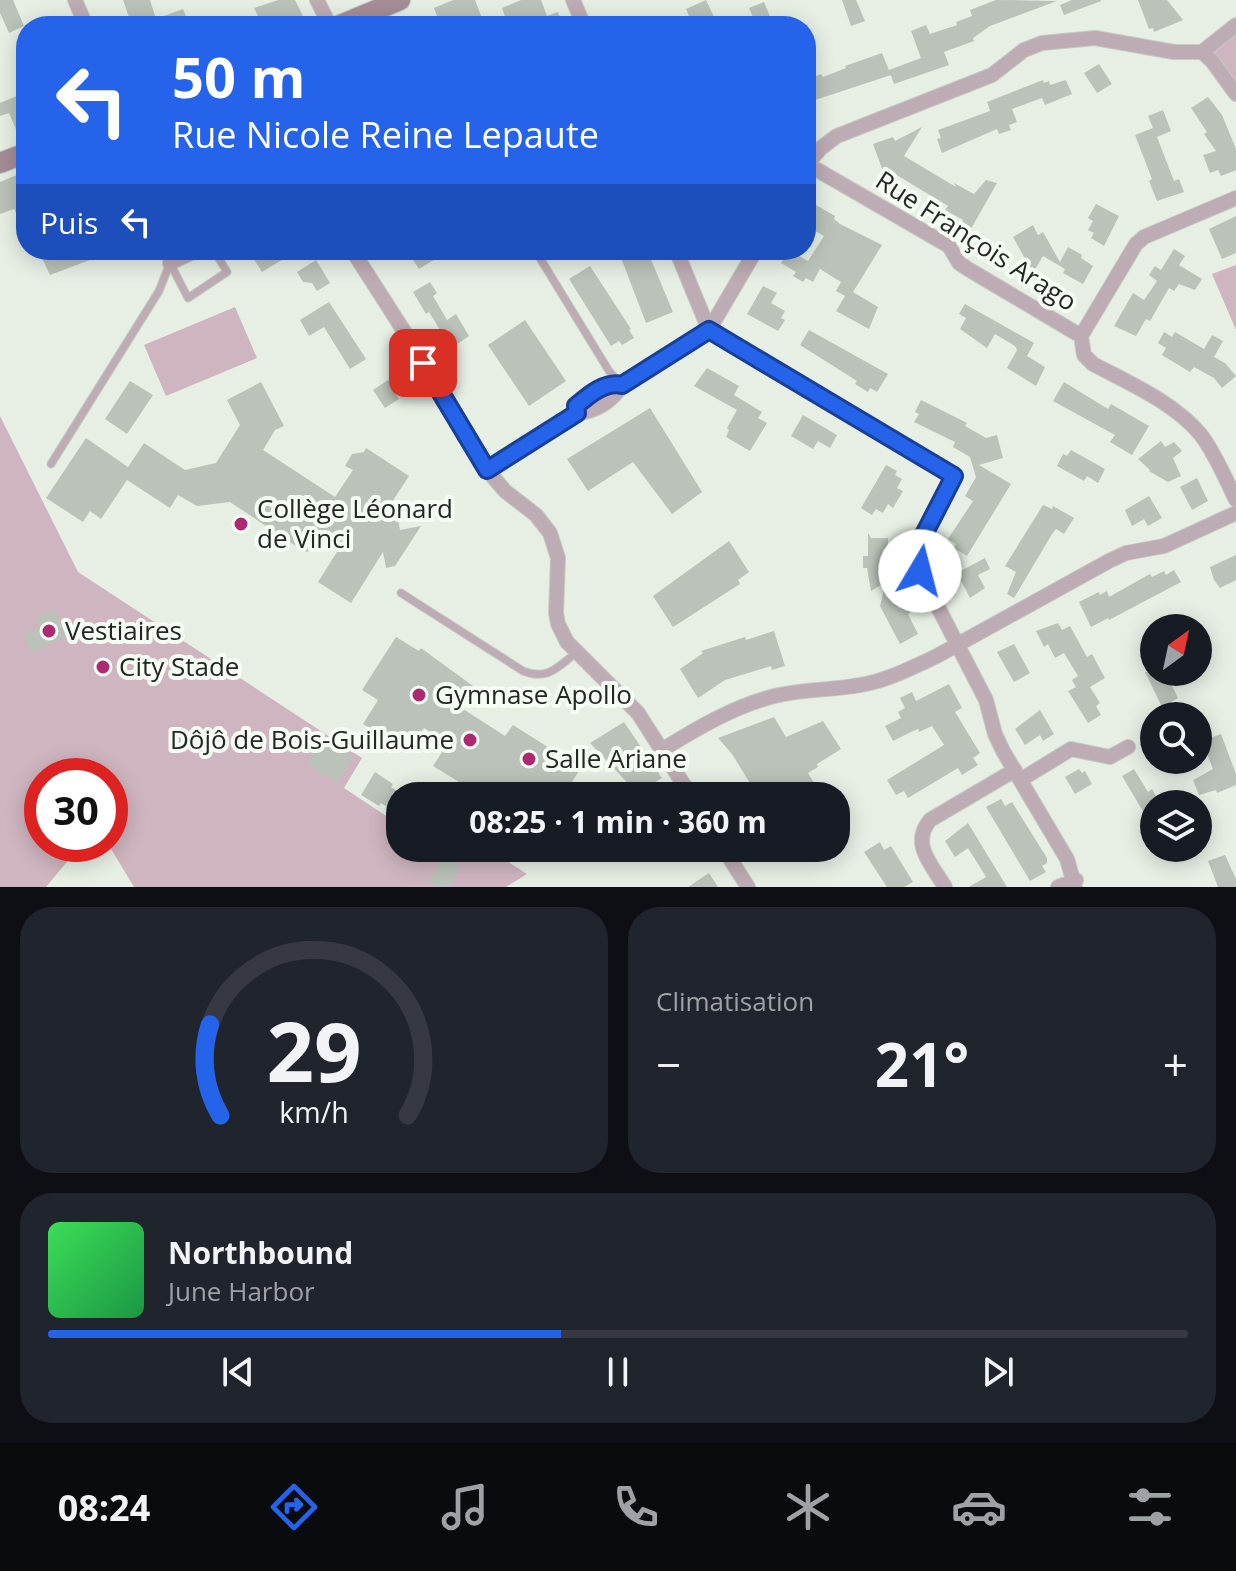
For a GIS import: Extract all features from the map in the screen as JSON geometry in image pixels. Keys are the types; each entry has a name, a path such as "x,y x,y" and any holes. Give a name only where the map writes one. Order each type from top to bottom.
{"main road":[{"path":"362,16 400,0"}],"street":[{"path":"816,154 837,136 992,75 1024,50 1042,43 1095,38 1174,52 1202,52 1236,25"},
{"path":"1202,52 1236,94"},
{"name":"Rue François Arago","path":"816,171 949,246 959,263 1081,336 1084,355 1093,364 1168,407 1200,433 1215,455 1236,500"},
{"path":"1081,336 1136,244 1144,237 1236,198"},
{"path":"170,263 176,260"},
{"path":"358,260 487,470 505,491 536,515 550,533 558,558 558,624 576,653 621,693 638,713 682,782"},
{"path":"680,260 709,330 954,476 918,546 917,560 986,700 995,734 1067,859 1076,884 1058,887"},
{"path":"487,470 577,413 590,412 617,394 622,385 709,330 750,260"},
{"path":"662,750 747,705 779,695 872,683 902,672 1126,553 1164,546 1236,513"},
{"path":"945,887 921,848 921,833 930,820 1071,749 1110,757 1128,747"},
{"path":"732,862 748,887"}],"lane":[{"path":"170,263 188,298 227,272 220,260"},
{"path":"541,260 609,371 622,385"},
{"path":"51,464 159,291 170,263"},
{"path":"401,593 535,676 550,672 576,653"}],"shaded area":[{"path":"1236,33 1236,90 1210,51"},
{"path":"1236,265 1236,330 1212,274"},
{"path":"235,307 257,358 166,396 144,345"},
{"path":"0,416 78,572 362,758 344,788 386,816 386,862 509,862 527,874 506,887 134,887 119,862 128,862 128,758 24,758 24,862 67,862 46,887 0,887"}],"building":[{"path":"0,0 13,0 20,16 16,16 16,30 9,33 0,13"},
{"path":"123,0 150,0 155,16 129,16"},
{"path":"278,0 295,0 303,16 258,16 254,8"},
{"path":"453,0 475,0 481,16 437,16 434,8"},
{"path":"521,0 541,0 547,16 505,16 502,8"},
{"path":"706,0 714,16 689,16 686,9"},
{"path":"842,0 856,0 865,21 851,26"},
{"path":"996,0 1057,1 990,26 973,38 974,41 944,52 949,65 894,84 889,70 921,58 911,31 926,25 930,34 957,25 956,22 972,16 970,10"},
{"path":"1072,0 1101,1 1064,15 1060,5"},
{"path":"1138,0 1167,0 1183,20 1154,32 1153,28 1149,29"},
{"path":"764,2 770,16 753,16 749,8"},
{"path":"183,9 186,16 164,16"},
{"path":"882,53 891,75 816,100 816,76 821,74 823,77"},
{"path":"1099,64 1112,84 1097,93 1084,73"},
{"path":"1043,80 1044,83 1049,81 1050,85 1066,80 1072,94 1045,105 1042,98 1012,109 1017,122 1009,125 1011,130 999,134 997,129 942,153 937,139 941,138 938,130 990,111 987,102"},
{"path":"16,96 16,129 9,113 0,116 0,103"},
{"path":"1208,97 1222,115 1236,149 1236,170 1221,176 1218,170 1210,173 1203,155 1216,151 1191,108"},
{"path":"1163,110 1171,131 1157,137 1174,181 1179,179 1184,192 1157,201 1135,135 1153,128 1148,116"},
{"path":"922,127 904,156 956,187 954,183 974,194 986,180 997,183 968,234 958,228 963,220 945,210 948,206 890,171 884,174 873,144 893,137 895,141"},
{"path":"16,175 16,213 14,209 0,214 0,182"},
{"path":"1096,204 1119,216 1104,246 1091,238 1094,233 1088,230 1093,221 1088,218"},
{"path":"816,205 835,216 834,219 840,224 882,245 853,292 878,307 869,329 836,311 845,296 836,291 841,282 820,269 813,282 806,278 803,282 793,276 796,272 781,263 783,260 816,260 816,248 824,236 816,232"},
{"path":"1236,216 1236,253 1222,259 1209,229"},
{"path":"1033,225 1038,235 1043,232 1060,262 1068,247 1093,266 1083,284 1063,273 1065,269 1043,256 1033,273 1013,237"},
{"path":"1174,249 1185,256 1179,265 1202,279 1195,290 1179,284 1174,291 1169,288 1150,321 1146,319 1136,336 1114,326 1133,293 1144,300 1157,281 1149,275 1155,266 1161,270"},
{"path":"43,260 90,260 50,275"},
{"path":"254,260 282,260 262,272"},
{"path":"316,260 330,283 317,291 312,283 303,282 297,272"},
{"path":"413,260 434,260 419,269"},
{"path":"622,260 651,260 673,312 646,323"},
{"path":"590,266 631,329 634,338 622,345 619,341 611,346 569,279"},
{"path":"430,282 437,293 433,296 447,320 456,314 469,336 451,348 413,292"},
{"path":"763,286 777,293 771,303 785,311 781,318 785,320 778,331 747,314"},
{"path":"329,302 366,359 350,369 324,327 309,336 300,320"},
{"path":"965,304 1034,343 1027,356 1045,367 1036,386 1007,368 1017,350 1015,346 995,334 987,348 960,329 966,318 959,314"},
{"path":"525,320 566,381 529,406 488,345"},
{"path":"809,330 888,374 877,392 870,388 868,392 855,384 857,381 800,345"},
{"path":"1164,332 1172,337 1175,332 1204,349 1212,335 1223,341 1214,357 1225,363 1236,376 1222,388 1214,378 1194,367 1190,372 1162,355 1166,348 1158,343"},
{"path":"707,368 739,386 734,395 762,412 758,418 767,423 750,451 726,437 727,428 737,410 694,386"},
{"path":"388,380 399,399 385,408 373,390"},
{"path":"130,381 153,395 127,434 105,419"},
{"path":"261,382 284,426 275,430 263,450 335,497 353,470 345,466 352,454 364,452 366,448 409,476 388,508 396,509 400,530 421,526 395,566 386,568 383,552 351,603 318,582 342,544 305,552 230,502 197,506 178,495 170,508 127,480 101,519 90,511 83,522 46,498 86,438 128,467 144,443 185,470 216,463 240,425 227,400"},
{"path":"1064,382 1108,409 1111,404 1149,426 1132,455 1110,442 1115,435 1053,401"},
{"path":"921,400 967,423 965,426 986,438 997,435 1003,458 979,465 1011,484 967,556 954,548 956,544 948,539 973,501 965,496 976,477 970,457 953,447 955,442 914,422"},
{"path":"650,408 702,492 672,514 633,462 588,491 567,459"},
{"path":"803,415 837,435 830,448 818,441 813,449 791,436"},
{"path":"1161,441 1165,447 1174,442 1182,451 1173,458 1181,476 1168,482 1149,471 1138,459"},
{"path":"1071,450 1105,469 1098,483 1087,476 1084,481 1057,466 1063,454 1067,456"},
{"path":"886,465 897,471 895,475 902,479 897,488 903,491 893,508 888,504 883,513 876,509 872,515 861,508"},
{"path":"1197,478 1208,501 1192,510 1180,487"},
{"path":"1149,496 1162,518 1148,526 1144,519 1132,526 1125,510"},
{"path":"1043,505 1052,509 1053,506 1074,518 1064,534 1056,529 1052,534 1014,598 1007,594 1016,572 1005,566"},
{"path":"868,533 871,538 888,538 888,558 882,558 907,604 908,614 918,634 900,644 880,606 886,582 871,591 867,568 863,568 863,556 868,556"},
{"path":"729,541 749,572 738,580 740,584 673,627 653,596"},
{"path":"1236,555 1236,580 1220,588 1210,567"},
{"path":"985,558 990,569 978,575 985,588 970,598 957,573"},
{"path":"1174,570 1181,582 1091,627 1079,602 1099,592 1100,595 1107,591 1109,597 1150,574 1152,577 1164,571 1166,575"},
{"name":"Vestiaires","path":"55,610 68,636 31,653 23,634 41,627 37,618"},
{"path":"1058,623 1062,630 1070,626 1087,657 1092,654 1105,678 1090,687 1100,703 1096,706 1101,715 1088,723 1068,691 1076,687 1072,680 1078,676 1064,653 1055,658 1048,644 1044,647 1036,631"},
{"path":"774,631 785,666 772,670 771,666 725,680 698,698 680,669 703,653 701,651"},
{"path":"396,637 419,651 421,648 473,686 460,707 505,736 513,725 581,768 572,782 459,782 433,766 448,743 424,728 408,752 363,724 378,700 362,690"},
{"path":"1014,644 1030,673 1014,682 997,652"},
{"path":"949,684 962,708 955,712 980,753 973,758 978,765 962,775 958,768 908,798 904,791 896,795 887,780 944,745 932,726 893,741 885,726 901,718 898,712 905,708 900,698 912,692 916,701"},
{"path":"1152,686 1172,686 1178,698 1171,702 1160,702"},
{"path":"1040,710 1054,734 1043,741 1040,735 1025,745 1015,729"},
{"path":"774,717 786,737 823,721 841,749 808,773 813,782 749,782 718,738"},
{"path":"624,722 662,778 655,782 627,782 590,743"},
{"path":"1221,734 1236,774 1236,785 1217,793 1216,790 1197,790 1193,780 1204,774 1212,774 1212,737"},
{"path":"320,742 339,754 341,750 353,758 337,782 306,764"},
{"path":"1079,769 1082,773 1085,771 1092,784 1075,794 1065,777"},
{"path":"1134,769 1147,790 1140,790 1140,806 1122,776"},
{"path":"375,772 390,782 386,782 386,806 381,803 379,806 361,795"},
{"path":"1001,799 1005,806 1012,802 1047,858 1047,863 1042,866 1046,872 1030,881 986,807"},
{"path":"968,823 1007,887 969,887 986,877 968,848 955,857 945,841"},
{"path":"880,842 884,850 891,846 913,882 904,887 887,887 864,852"},
{"path":"1225,855 1236,879 1236,887 1218,887 1208,862"},
{"path":"442,862 451,862 461,868 449,887 437,887 428,881"},
{"path":"709,873 718,887 688,887"}],"place":[{"name":"Collège Léonard de Vinci","path":"241,524"},
{"name":"Vestiaires","path":"49,631"},
{"name":"City Stade","path":"103,667"},
{"name":"Gymnase Apollo","path":"419,695"},
{"name":"Dôjô de Bois-Guillaume","path":"470,740"},
{"name":"Salle Ariane","path":"529,759"}],"route":[{"path":"423,363 487,470 577,413 576,406 590,394 610,384 622,385 709,330 954,476 918,546 920,571"}]}
